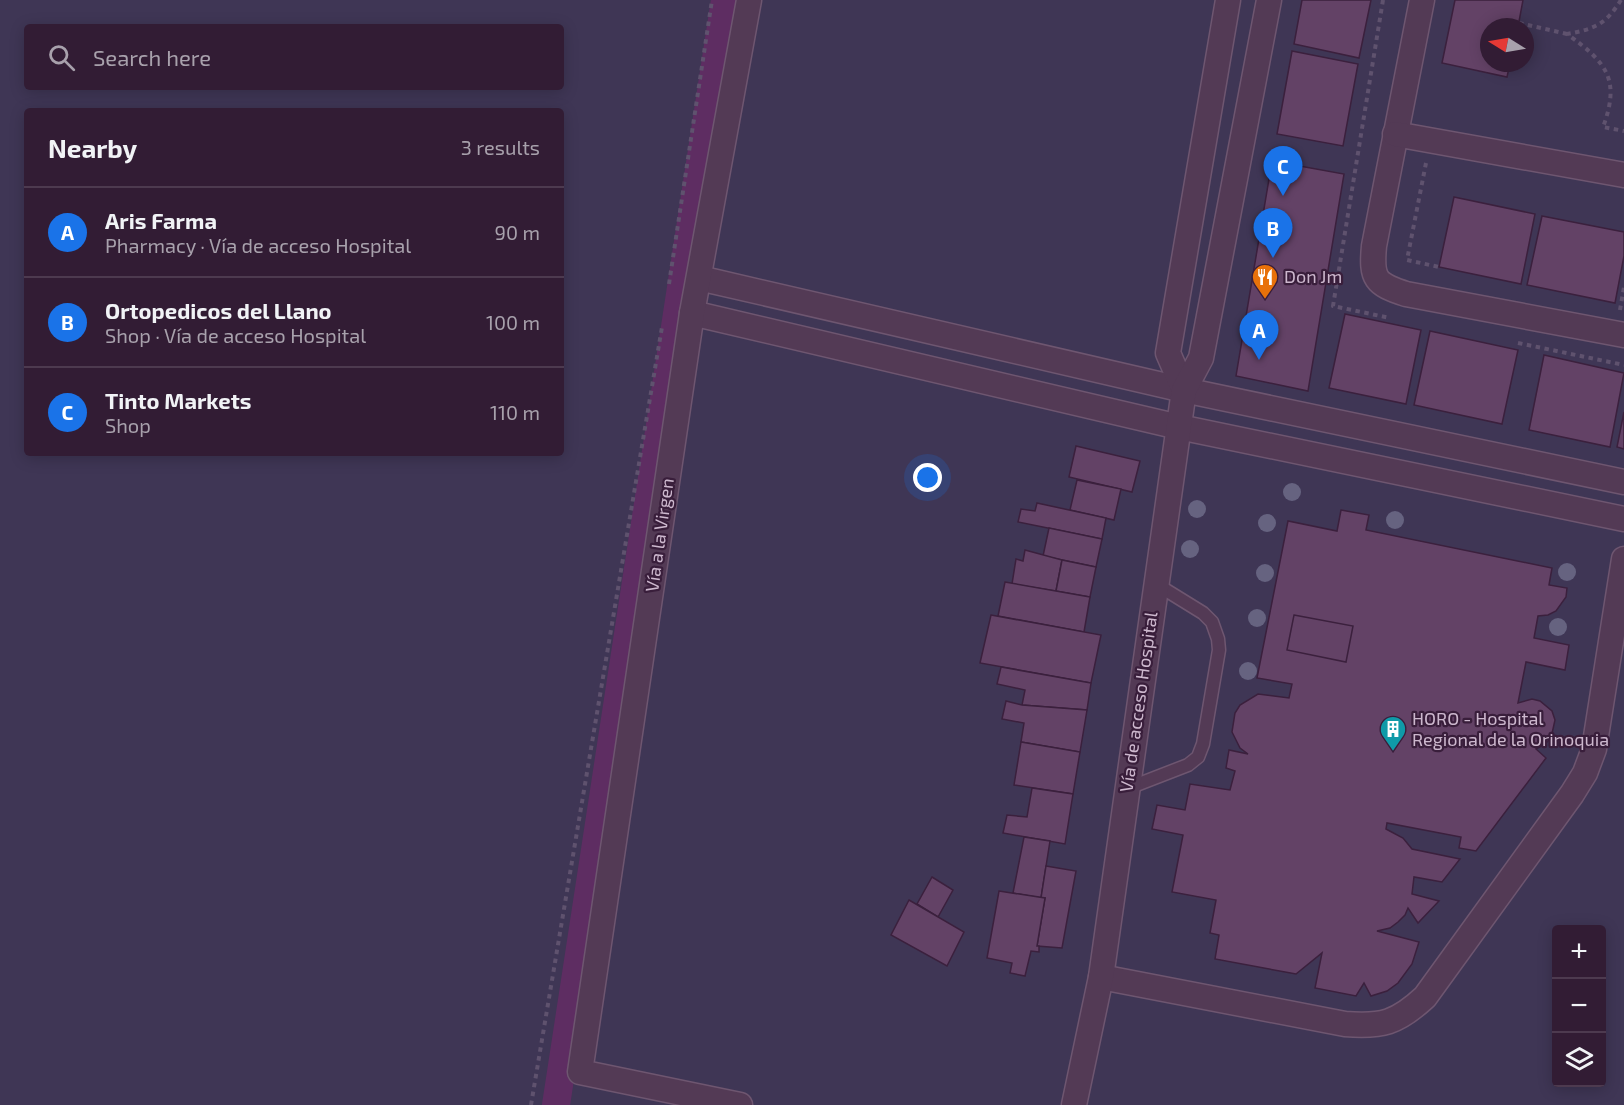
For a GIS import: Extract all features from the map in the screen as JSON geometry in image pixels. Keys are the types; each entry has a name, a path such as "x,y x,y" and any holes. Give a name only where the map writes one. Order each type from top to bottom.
{"street":[{"name":"Vía a la Virgen","path":"740,1105 580,1072 692,313 749,0"},
{"path":"1184,390 1168,353 1228,0"},
{"path":"1184,390 1200,358 1269,0"},
{"path":"1422,0 1395,134 1373,264 1377,279 1384,287 1406,294 1624,335"},
{"path":"1395,134 1624,175"},
{"path":"699,278 1184,390 1624,482"},
{"path":"692,313 1179,428 1624,519"},
{"name":"Vía de acceso Hospital","path":"1074,1105 1101,977 1184,390"},
{"path":"1101,977 1345,1024 1372,1026 1393,1020 1408,1012 1425,997 1585,773 1594,749 1624,559"}],"lane":[{"path":"1126,789 1188,765 1198,757 1203,744 1219,650 1215,630 1203,613 1156,584"}],"path":[{"path":"669,284 712,0"},
{"path":"1383,0 1333,306 1391,318"},
{"path":"1534,26 1567,34 1587,30 1601,24 1621,0"},
{"path":"1567,34 1595,57 1611,84 1611,98 1604,128 1624,131"},
{"path":"1438,165 1426,163 1407,260 1439,267"},
{"path":"531,1105 663,319"},
{"path":"1507,341 1624,365"}],"shaded area":[{"path":"0,0 1624,0 1624,1105 0,1105"}],"building":[{"path":"1302,0 1371,0 1359,58 1294,44"},
{"path":"1455,0 1523,0 1520,18 1480,18 1480,71 1442,63"},
{"path":"1292,51 1358,64 1343,146 1277,134"},
{"path":"1484,72 1508,72 1507,77"},
{"path":"1272,161 1344,174 1308,391 1236,376"},
{"path":"1454,197 1535,214 1521,284 1439,267"},
{"path":"1542,216 1624,232 1624,256 1615,303 1527,285"},
{"path":"1345,314 1421,330 1406,404 1329,388"},
{"path":"1430,331 1518,350 1502,424 1414,405"},
{"path":"1544,355 1624,373 1610,447 1529,430"},
{"path":"1624,412 1624,449 1617,447"},
{"path":"1076,446 1140,461 1132,492 1069,477"},
{"path":"1077,480 1121,489 1114,520 1070,510"},
{"path":"1037,503 1106,518 1102,539 1018,522 1021,509 1035,511"},
{"name":"HORO - Hospital Regional de la Orinoquia","path":"1341,510 1369,515 1366,530 1552,568 1549,585 1567,588 1566,597 1556,611 1538,616 1534,638 1569,645 1565,670 1526,662 1518,703 1532,699 1540,701 1552,711 1555,720 1551,738 1536,749 1546,758 1476,851 1459,848 1461,837 1387,823 1386,829 1403,838 1412,849 1460,859 1442,882 1414,877 1412,894 1439,901 1418,923 1408,908 1405,915 1390,928 1377,931 1419,942 1412,964 1398,983 1387,991 1371,996 1364,983 1356,996 1315,988 1322,953 1296,974 1215,959 1219,935 1210,933 1216,900 1172,892 1183,835 1152,829 1157,805 1185,810 1190,784 1230,790 1235,771 1226,768 1229,750 1248,754 1240,748 1232,732 1235,713 1240,705 1258,694 1289,698 1292,684 1257,678 1288,521 1337,531"},
{"path":"1049,528 1102,539 1096,567 1043,556"},
{"path":"1025,550 1062,560 1056,591 1012,584 1016,559 1023,561"},
{"path":"1062,560 1096,567 1090,597 1056,591"},
{"path":"1005,582 1090,597 1084,632 998,616"},
{"path":"991,615 1101,635 1091,683 980,663"},
{"path":"1294,615 1353,626 1346,662 1287,650"},
{"path":"1001,667 1091,683 1087,710 1022,705 1025,690 997,684"},
{"path":"1006,701 1022,705 1087,710 1080,752 1021,742 1024,723 1002,719"},
{"path":"1021,742 1080,752 1073,794 1014,785"},
{"path":"1032,788 1073,794 1065,844 1003,833 1007,815 1027,817"},
{"path":"1024,837 1050,841 1041,898 1013,893"},
{"path":"1046,866 1076,871 1062,948 1037,946 1045,898 1041,898"},
{"path":"932,877 953,890 938,917 917,904"},
{"path":"999,891 1045,898 1037,946 1039,946 1039,952 1031,951 1025,976 1010,973 1012,963 987,958"},
{"path":"909,900 964,932 947,966 891,935"}],"waterway":[{"path":"556,1105 725,0"}],"place":[{"name":"Tinto Markets","path":"1283,196"},
{"name":"Ortopedicos del Llano","path":"1273,258"},
{"name":"Don Jm","path":"1265,300"},
{"name":"Aris Farma","path":"1259,360"},
{"name":"HORO - Hospital Regional de la Orinoquia","path":"1393,752"}]}
